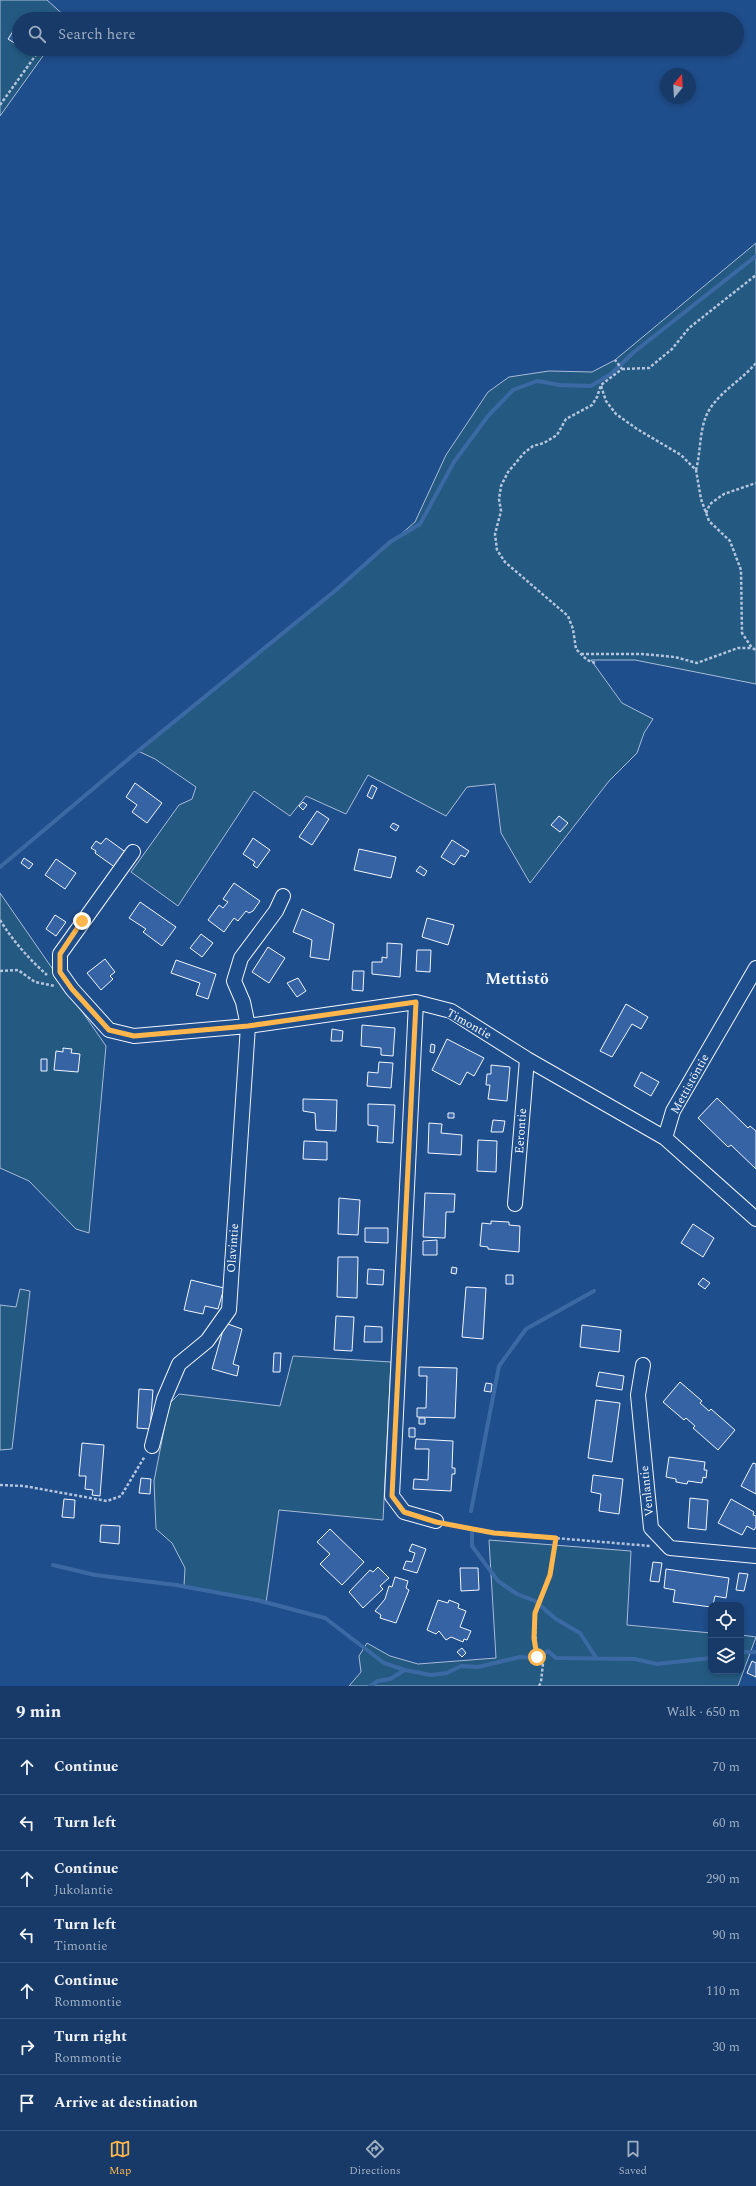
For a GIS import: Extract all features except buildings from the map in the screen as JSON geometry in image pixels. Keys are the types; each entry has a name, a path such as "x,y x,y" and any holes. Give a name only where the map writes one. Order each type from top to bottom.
{"street":[{"name":"Timontie","path":"133,852 60,954 60,972 72,989 109,1030 134,1036 248,1026 416,1002 451,1011 526,1059 665,1138"},
{"name":"Olavintie","path":"152,1446 164,1399 179,1364 207,1341 229,1310 248,1026 243,1002 234,981 241,958 276,911 283,896"},
{"name":"Mettistöntie","path":"665,1138 673,1112 754,975"},
{"path":"416,1002 392,1496 404,1512 436,1522"},
{"name":"Eerontie","path":"515,1204 526,1059"},
{"path":"665,1138 756,1219"},
{"name":"Venlantie","path":"643,1365 638,1396 651,1528 670,1548"},
{"path":"670,1548 756,1556"}],"path":[{"path":"0,105 35,56"},
{"path":"595,663 587,660 576,649 573,629 568,616 505,562 497,550 495,534 500,511 498,499 501,486 508,472 524,453 533,446 544,444 557,435 566,419 592,405 597,397 601,385 622,368 649,368 672,349 690,328 756,274"},
{"path":"615,360 622,368"},
{"path":"752,648 742,633 741,570 730,541 709,521 701,498 696,470 708,412 727,390 756,363"},
{"path":"601,385 606,401 616,414 637,429 681,455 696,470"},
{"path":"706,513 710,504 724,494 756,483"},
{"path":"581,654 642,654 675,657 697,663 738,648 752,648 756,650"},
{"path":"0,920 8,934 35,964 58,984 54,987 35,982 18,970 0,971"},
{"path":"0,1485 24,1486 107,1501 121,1496 152,1446"},
{"path":"436,1522 494,1533 670,1548"},
{"path":"539,1686 541,1682 542,1663 536,1655 535,1613 550,1575 556,1538"}],"shaded area":[{"path":"0,0 47,0 60,12 12,12 12,56 43,56 0,116"},
{"path":"756,243 756,684 635,660 591,660 622,703 653,719 644,733 637,753 609,781 530,883 501,833 495,784 467,787 446,816 368,775 346,814 306,796 290,816 254,791 178,906 131,872 179,805 192,799 196,787 155,759 138,751 336,590 415,522 446,455 488,392 509,377 549,371 592,372 615,360"},
{"path":"0,893 106,1046 89,1233 76,1229 29,1181 0,1168"},
{"path":"20,1289 30,1291 12,1449 0,1450 0,1305 16,1307"},
{"path":"293,1356 391,1362 383,1520 279,1510 266,1603 184,1586 185,1568 172,1543 156,1529 154,1481 169,1404 179,1394 280,1406"},
{"path":"489,1540 631,1551 627,1625 708,1633 708,1674 742,1674 738,1686 349,1686 361,1672 359,1656 367,1643 390,1656 418,1664 496,1658"},
{"path":"744,1635 756,1637 744,1670"}],"waterway":[{"path":"0,867 138,751 336,590 390,542 420,524 454,462 488,416 513,390 537,381 560,385 591,386 611,374 634,352 756,256"},
{"path":"471,1511 499,1366 526,1329 594,1291"},
{"path":"472,1533 472,1546 498,1581 517,1594 535,1601 556,1619 580,1633 597,1659"},
{"path":"53,1565 95,1575 176,1585 257,1600 325,1618 384,1663 405,1670"},
{"path":"370,1686 378,1681 390,1679 405,1670 431,1675 447,1673 461,1666 478,1667 520,1657 535,1658 548,1651 556,1658 635,1659 657,1664 708,1658"},
{"path":"744,1652 756,1652"}],"district":[{"name":"Mettistö","path":"517,979"}],"route":[{"path":"82,921 60,954 60,972 72,989 109,1030 134,1036 248,1026 416,1002 392,1496 404,1512 436,1522 494,1533 556,1538 553,1548 550,1575 544,1588 544,1595 535,1613 534,1638 537,1657"}]}
